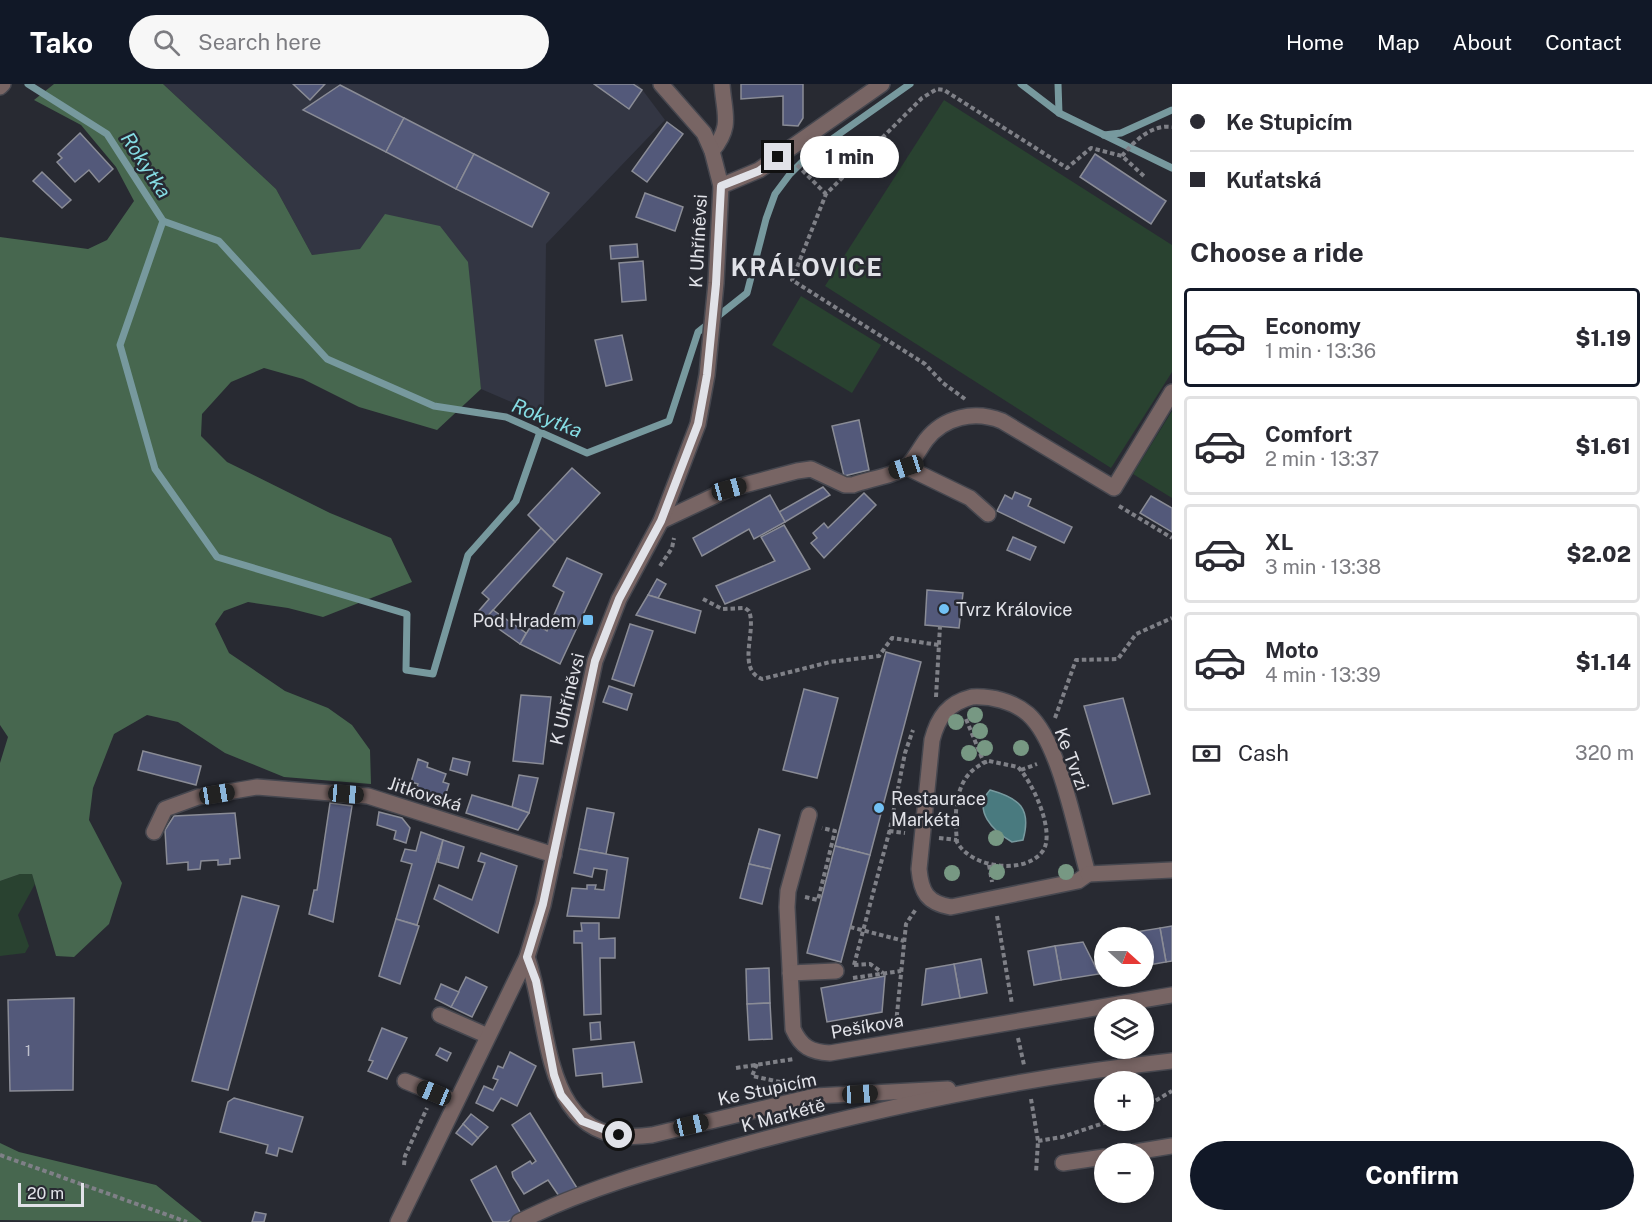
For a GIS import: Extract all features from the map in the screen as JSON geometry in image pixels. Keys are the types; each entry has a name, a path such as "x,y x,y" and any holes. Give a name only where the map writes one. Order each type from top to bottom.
{"street":[{"name":"K Uhříněvsi","path":"398,1222 527,957 543,904 595,661 619,599 661,521 698,424 707,375 716,284 721,186 712,151 692,117 661,84"},
{"path":"712,151 724,137 726,125 722,84"},
{"path":"721,186 759,171 882,84"},
{"path":"661,521 729,489 796,471 811,469 836,482 853,485 906,467 927,438 947,422 959,417 979,415 1009,424 1114,488 1172,392"},
{"path":"906,467 970,498 988,514"},
{"name":"Ke Tvrzi","path":"958,701 984,697 1016,706 1036,722 1058,769 1088,874"},
{"path":"958,701 942,715 932,740 919,869 921,886 932,902 951,907 1078,881 1088,874 1172,870"},
{"name":"Jitkovská","path":"154,832 165,809 198,797 257,787 368,796 554,855"},
{"name":"Pešíkova","path":"808,820 788,891 793,1029 798,1041 807,1048 830,1053 1172,995"},
{"name":"Ke Stupicím","path":"527,957 536,981 554,1075 561,1095 582,1121 607,1133 636,1137 652,1135 814,1096 995,1086"},
{"path":"790,973 836,971"},
{"path":"440,1015 488,1036"},
{"name":"K Markétě","path":"519,1222 628,1177 814,1126 995,1086 1172,1061"},
{"path":"405,1081 456,1102"},
{"path":"1154,1149 1172,1146"},
{"path":"1063,1163 1094,1158"}],"path":[{"path":"979,415 968,401 943,383 925,364 792,280 826,194 922,98 938,89 944,90 1067,168 1091,148 1122,156 1145,177"},
{"path":"1122,156 1134,141 1161,125 1172,127"},
{"path":"793,161 826,194"},
{"path":"1114,488 1119,506 1172,538"},
{"path":"703,599 722,609 745,608 749,610 751,636 748,662 753,673 762,679 830,662 879,656 892,638 939,645"},
{"path":"1050,748 1057,708 1076,660 1118,659 1136,634 1172,618"},
{"path":"940,626 935,710 942,715"},
{"path":"958,701 984,763"},
{"path":"854,965 890,828 905,753 915,727"},
{"path":"1002,762 1018,767 1025,774 1035,792 1046,838 1042,852 1035,858 1013,865 989,865 962,851 957,842 956,831 964,777 984,763 1002,762"},
{"path":"800,905 799,896 818,900 835,831 808,820"},
{"path":"989,865 1014,1020 1038,1141 1036,1173"},
{"path":"895,1030 906,924 926,896"},
{"path":"850,927 904,941"},
{"path":"883,973 870,964 839,967 836,971 837,981 901,971"},
{"path":"736,1068 799,1058"},
{"path":"757,1064 752,1076 795,1085"},
{"path":"1154,1102 1172,1091"},
{"path":"1038,1141 1062,1137 1094,1126"},
{"path":"0,1155 187,1222"}],"shaded area":[{"path":"163,84 638,84 665,120 546,244 544,416 481,389 474,335 360,250 312,255 276,189"}],"green space":[{"path":"54,84 163,84 276,189 312,255 360,249 385,214 440,226 468,262 481,389 437,430 359,407 303,379 264,368 231,382 202,414 201,436 227,462 330,513 391,538 412,582 323,617 288,608 248,602 224,611 215,624 229,653 285,691 328,708 352,725 370,750 371,784 284,777 225,753 178,722 147,715 114,734 93,788 89,820 122,883 109,924 74,957 56,956 32,874 20,874 0,881 0,763 8,737 0,725 0,237 88,249 107,240 134,201 116,167 81,125 34,100"},
{"path":"944,100 1172,245 1172,372 1111,468 825,286"},
{"path":"801,296 881,345 852,393 772,345"},
{"path":"1172,411 1172,498 1133,474"},
{"path":"20,874 32,874 35,884 18,915 29,946 25,953 0,956 0,881"},
{"path":"0,1143 19,1152 156,1185 202,1222 0,1220"}],"water":[{"path":"990,790 1009,797 1021,806 1026,820 1023,840 1012,842 998,832 987,819 983,805"}],"building":[{"path":"293,84 325,84 310,100"},
{"path":"594,84 633,84 642,90 629,109"},
{"path":"741,84 803,84 803,118 798,126 783,125 783,96 741,99"},
{"path":"340,85 404,118 386,152 303,110"},
{"path":"404,118 474,154 456,189 386,152"},
{"path":"667,122 683,134 647,182 632,171"},
{"path":"80,133 113,169 99,182 89,170 75,182 57,162 62,158 58,154"},
{"path":"474,154 549,193 532,227 456,189"},
{"path":"1095,154 1166,201 1151,224 1080,177"},
{"path":"42,172 71,200 62,208 33,181"},
{"path":"645,193 683,207 675,231 636,217"},
{"path":"637,244 638,257 611,259 610,246"},
{"path":"643,261 646,300 622,302 619,263"},
{"path":"622,335 632,380 606,386 595,340"},
{"path":"859,420 869,470 844,476 832,426"},
{"path":"572,468 600,493 555,542 528,515"},
{"path":"823,487 830,495 785,522 779,512"},
{"path":"1015,492 1031,499 1028,506 1072,527 1064,543 997,511 1005,495 1012,499"},
{"path":"864,493 876,505 824,558 811,543 817,538 813,533 824,523 828,528"},
{"path":"770,495 785,522 754,539 749,529 702,556 693,538"},
{"path":"1151,496 1172,508 1172,532 1140,513"},
{"path":"784,525 810,569 725,604 716,586 775,561 761,537"},
{"path":"541,528 555,542 485,619 477,613 489,599 482,593"},
{"path":"1013,537 1036,547 1030,560 1007,550"},
{"path":"567,558 602,574 560,664 520,644 529,629 536,624 547,631 564,592 553,586"},
{"path":"657,579 666,584 658,598 648,595"},
{"name":"Tvrz Královice","path":"927,590 963,593 959,628 925,625"},
{"path":"648,595 701,611 695,633 636,615"},
{"path":"493,610 526,633 520,644 485,619"},
{"path":"630,624 653,631 634,686 612,679"},
{"path":"886,652 921,662 870,855 835,846"},
{"path":"609,686 632,694 627,710 603,702"},
{"path":"804,689 838,698 817,778 783,770"},
{"path":"521,695 551,697 543,764 513,761"},
{"path":"1123,698 1150,794 1113,804 1084,706"},
{"path":"143,751 201,766 196,785 138,770"},
{"path":"453,758 470,762 467,775 450,770"},
{"path":"418,759 428,763 427,767 446,774 443,782 449,784 442,806 414,797 418,784 411,782"},
{"path":"519,775 538,778 529,813 512,807"},
{"path":"472,795 529,813 518,830 466,813"},
{"path":"330,803 352,806 333,922 309,914 314,890 317,890"},
{"path":"587,808 614,813 606,854 579,849"},
{"path":"379,812 402,818 410,828 406,843 394,839 396,831 377,825"},
{"path":"235,813 240,858 230,859 230,864 218,865 218,860 201,861 200,869 188,870 188,862 167,864 165,830 174,816"},
{"path":"759,829 780,835 771,869 749,864"},
{"path":"421,832 443,840 417,925 396,919 412,864 401,861 405,849 416,851"},
{"path":"443,840 464,847 458,868 438,862"},
{"path":"835,846 870,855 841,962 807,953"},
{"path":"579,849 628,858 619,918 567,916 572,888 587,889 587,885 596,885 595,889 604,890 607,870 594,868 592,877 574,873"},
{"path":"481,853 517,866 498,933 434,899 439,885 472,900 485,863 478,861"},
{"path":"749,864 771,869 762,904 740,898"},
{"path":"242,896 279,906 228,1090 192,1081"},
{"path":"396,919 419,926 400,984 379,976"},
{"path":"581,923 599,923 599,939 615,938 615,958 600,958 601,1014 584,1015 582,943 574,943 574,931 582,931"},
{"path":"1172,926 1172,961 1166,962 1160,928"},
{"path":"1160,928 1166,962 1154,964 1154,929"},
{"path":"1083,942 1094,964 1094,975 1061,980 1055,946"},
{"path":"1055,946 1061,980 1034,985 1028,951"},
{"path":"981,959 987,993 960,998 954,964"},
{"path":"954,964 960,998 922,1005 926,969"},
{"path":"769,968 770,1003 747,1004 746,969"},
{"path":"885,976 882,1012 827,1022 821,988"},
{"path":"466,977 487,987 472,1017 451,1007"},
{"path":"441,984 459,992 451,1007 435,999"},
{"path":"74,998 73,1090 10,1091 8,1000"},
{"path":"770,1003 772,1039 749,1040 747,1004"},
{"path":"600,1022 601,1039 591,1040 590,1023"},
{"path":"382,1028 407,1038 387,1079 368,1071 373,1061 369,1060"},
{"path":"634,1042 642,1082 603,1087 602,1073 576,1076 573,1049"},
{"path":"440,1048 451,1053 447,1061 436,1055"},
{"path":"510,1052 536,1066 517,1106 501,1098 493,1111 476,1103 484,1086 493,1090 498,1080 493,1078 498,1066 503,1068"},
{"path":"234,1098 303,1117 292,1152 279,1148 277,1156 266,1153 268,1145 220,1132 228,1102"},
{"path":"530,1113 577,1188 559,1196 548,1180 524,1194 513,1177 512,1172 530,1161 532,1164 536,1161 512,1125"},
{"path":"471,1114 488,1127 478,1138 463,1124"},
{"path":"463,1124 478,1138 472,1145 456,1133"},
{"path":"496,1166 521,1214 507,1222 493,1222 471,1180"},
{"path":"255,1212 266,1214 264,1222 252,1222"}],"waterway":[{"name":"Rokytka","path":"28,84 107,134 163,221 219,241 327,359 434,406 506,417 587,453 669,421 698,332 747,293 766,219 775,194 808,156 910,84"},
{"name":"Rokytka","path":"1021,84 1059,113 1172,168"},
{"path":"1058,84 1059,113"},
{"name":"Rokytka","path":"1104,135 1121,133 1172,110"},
{"path":"163,221 120,345 155,469 217,557 407,614 406,670 433,674 468,555 516,501 540,432"}],"place":[{"name":"Tvrz Královice","path":"944,609"},
{"name":"Pod Hradem","path":"588,620"},
{"name":"Restaurace Markéta","path":"879,808"}],"district":[{"name":"KRÁLOVICE","path":"807,267"}],"route":[{"path":"619,1135 607,1133 582,1121 561,1095 554,1075 536,981 527,957 543,904 595,661 619,599 661,521 680,477 698,424 707,375 716,284 721,186 759,171 778,157"}]}
